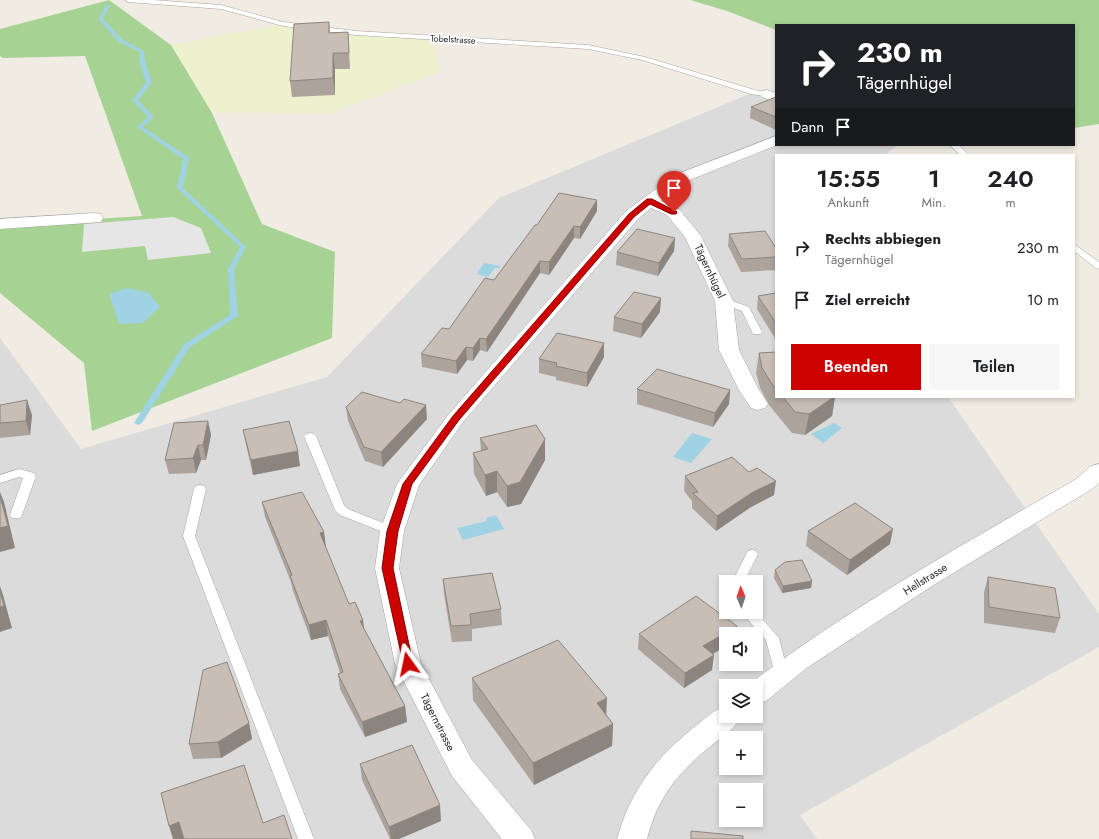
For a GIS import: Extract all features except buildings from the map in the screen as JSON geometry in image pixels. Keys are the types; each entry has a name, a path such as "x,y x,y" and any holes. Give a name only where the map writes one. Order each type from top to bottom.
{"street":[{"name":"Tägernstrasse","path":"520,839 462,768 408,664 387,568 392,531 408,484 456,418 632,215 681,178 775,140"},
{"name":"Tägernhügel","path":"650,201 674,212 693,236 724,301 729,350 749,390 758,404"},
{"path":"0,224 95,218"},
{"name":"Hellstrasse","path":"763,688 798,660 923,580 1084,484 1099,471"},
{"path":"632,839 634,830 652,786 682,753 719,723"}],"lane":[{"name":"Tobelstrasse","path":"128,0 221,7 283,24 356,33 588,47 643,58 773,96"},
{"path":"955,146 964,154"},
{"path":"1075,248 1099,266"},
{"path":"724,301 746,309 757,332"},
{"path":"310,436 339,507 344,512 392,531"},
{"path":"0,479 19,473 30,476 16,515"},
{"path":"200,489 189,536 306,839"},
{"path":"742,575 752,554"},
{"path":"754,619 772,638 781,674"}],"shaded area":[{"path":"754,92 775,96 775,146 897,146 886,154 775,154 775,398 949,398 1099,614 1099,647 800,815 817,839 0,839 0,338 81,449 327,377 499,198"},
{"path":"173,217 201,228 211,253 148,260 145,246 82,252 84,224"}],"green space":[{"path":"109,0 171,45 212,113 262,224 335,252 332,338 92,431 84,363 0,293 0,225 142,216 85,56 3,58 0,56 0,29"},
{"path":"690,0 1099,0 1099,124 1075,128 1075,24 775,24 775,30 727,11"},
{"path":"283,24 433,38 439,72 328,114 212,113 171,45"}],"water":[{"path":"484,263 501,266 499,268 495,268 488,277 477,274"},
{"path":"127,288 149,293 160,307 143,323 119,324 109,294"},
{"path":"834,423 842,428 823,443 811,434"},
{"path":"692,433 712,439 691,463 673,457"},
{"path":"496,515 504,529 463,540 457,528 487,521 486,518"}],"waterway":[{"path":"108,5 101,19 121,41 142,51 142,61 149,83 135,100 151,117 140,127 186,158 180,188 243,247 231,269 234,316 187,346 138,423"}],"route":[{"path":"408,664 387,568 392,531 408,484 456,418 632,215 650,201 674,212"}]}
